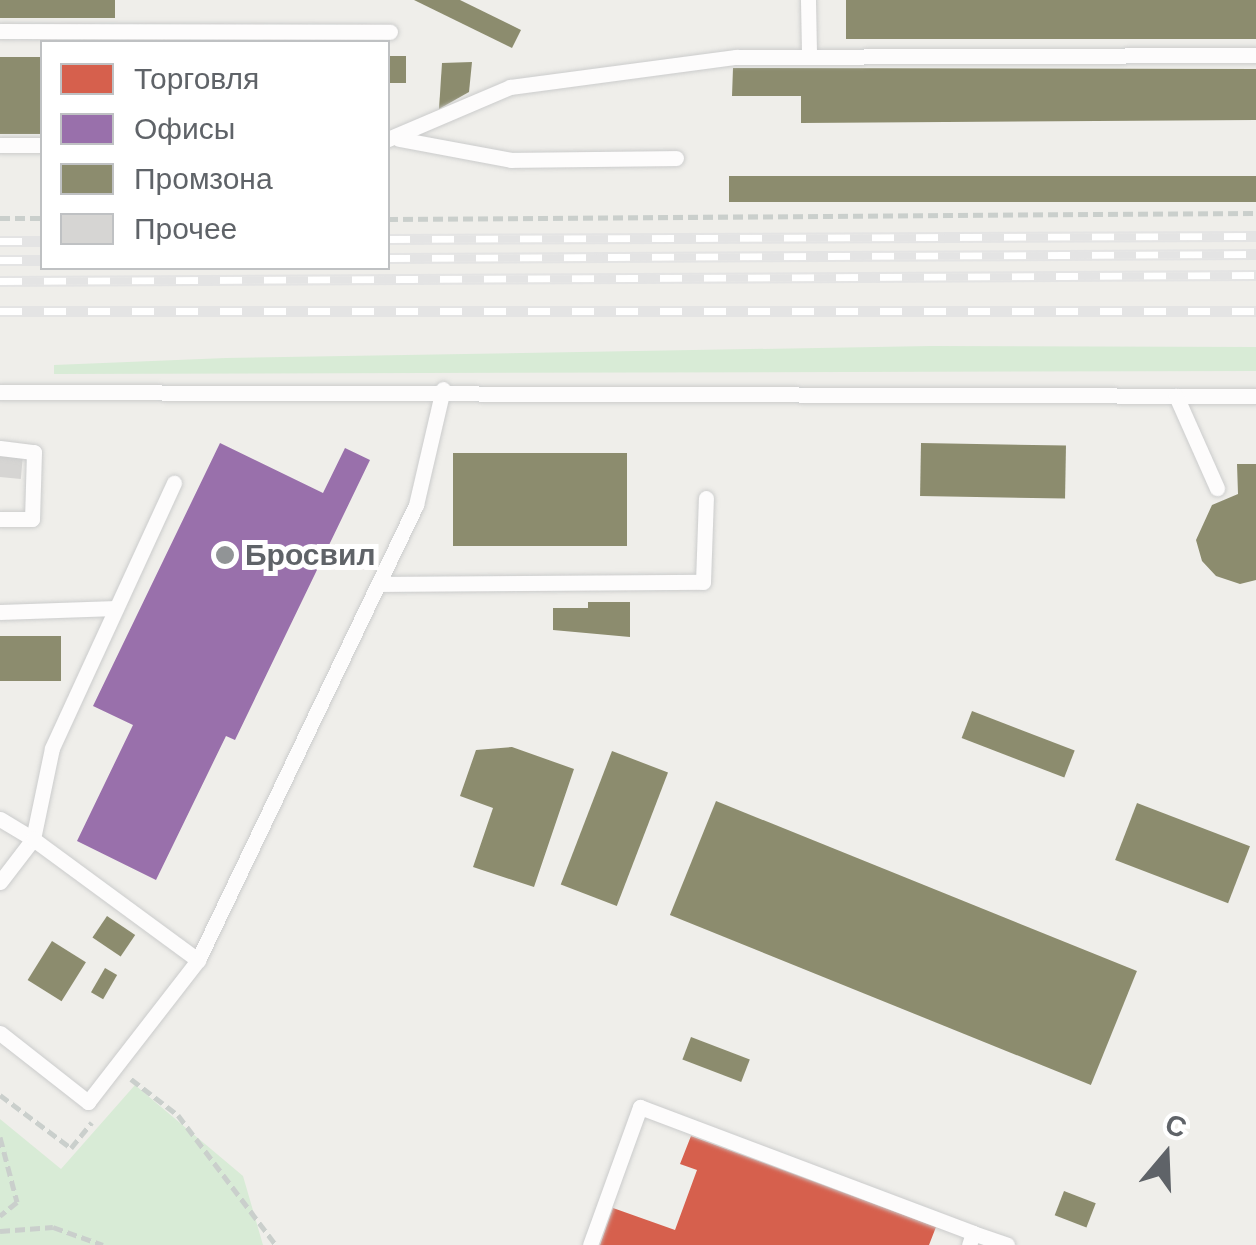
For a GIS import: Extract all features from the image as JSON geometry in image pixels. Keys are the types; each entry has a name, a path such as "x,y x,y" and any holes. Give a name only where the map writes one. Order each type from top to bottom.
{"lane":[{"path":"808,0 809,54"},
{"path":"0,31 390,32"},
{"path":"393,139 510,87 809,54 1256,54"},
{"path":"393,139 511,160 676,158"},
{"path":"0,145 40,145"},
{"path":"0,392 443,389 1256,396"},
{"path":"0,1032 88,1102 198,960 416,505 443,389"},
{"path":"1176,396 1217,488"},
{"path":"0,448 34,452 32,519 0,519"},
{"path":"0,882 33,839 52,748 174,483"},
{"path":"379,584 703,582 706,498"},
{"path":"0,612 116,608"},
{"path":"0,820 33,839 198,960"},
{"path":"590,1245 640,1107 971,1239 1007,1245"}],"path":[{"path":"390,218 1256,213"},
{"path":"0,218 40,218"},
{"path":"129,1077 178,1116 276,1245"},
{"path":"0,1108 3,1098"},
{"path":"0,1137 17,1202 0,1216"},
{"path":"0,1231 53,1226 103,1245"}],"green space":[{"path":"931,346 1256,347 1256,371 54,374 54,365 226,358"},
{"path":"135,1085 243,1176 263,1245 0,1245 0,1119 61,1169"}],"building: Торговля":[{"path":"691,1136 936,1227 929,1245 600,1245 613,1208 675,1230 697,1170 680,1164"}],"building: Офисы":[{"path":"220,443 323,493 345,448 370,460 235,740 226,736 156,880 77,841 133,725 93,706"}],"building: Промзона":[{"path":"0,0 115,0 115,18 0,18"},
{"path":"414,0 460,0 521,30 512,48"},
{"path":"846,0 1256,0 1256,39 846,39"},
{"path":"390,56 406,56 406,83 390,83"},
{"path":"0,57 40,57 40,134 0,134"},
{"path":"472,62 469,92 439,109 442,63"},
{"path":"733,68 1256,69 1256,120 801,123 801,96 732,96"},
{"path":"729,176 1256,176 1256,202 729,202"},
{"path":"921,443 1066,446 1065,499 920,496"},
{"path":"453,453 627,453 627,546 453,546"},
{"path":"1237,464 1256,464 1256,580 1240,584 1216,576 1202,561 1196,540 1212,505 1238,494"},
{"path":"588,602 630,602 630,637 553,630 553,608 588,608"},
{"path":"0,636 61,636 61,681 0,681"},
{"path":"972,711 1075,750 1064,777 962,738"},
{"path":"512,747 574,769 534,887 473,867 493,808 460,796 476,750"},
{"path":"612,751 668,773 617,906 561,885"},
{"path":"716,801 1137,971 1091,1085 670,915"},
{"path":"1137,803 1250,846 1228,903 1115,860"},
{"path":"107,916 135,935 121,957 92,938"},
{"path":"52,941 86,962 62,1001 28,980"},
{"path":"105,968 117,975 103,999 91,992"},
{"path":"691,1037 750,1060 741,1082 682,1059"},
{"path":"1064,1191 1096,1203 1086,1227 1055,1215"}],"building: Прочее":[{"path":"0,453 23,455 21,479 0,477"}],"railway":[{"path":"390,239 1256,236"},
{"path":"0,241 40,241"},
{"path":"390,258 1256,254"},
{"path":"0,260 40,260"},
{"path":"0,281 1256,275"},
{"path":"0,311 1256,311"}],"place":[{"name":"Бросвил","path":"225,555"}]}
